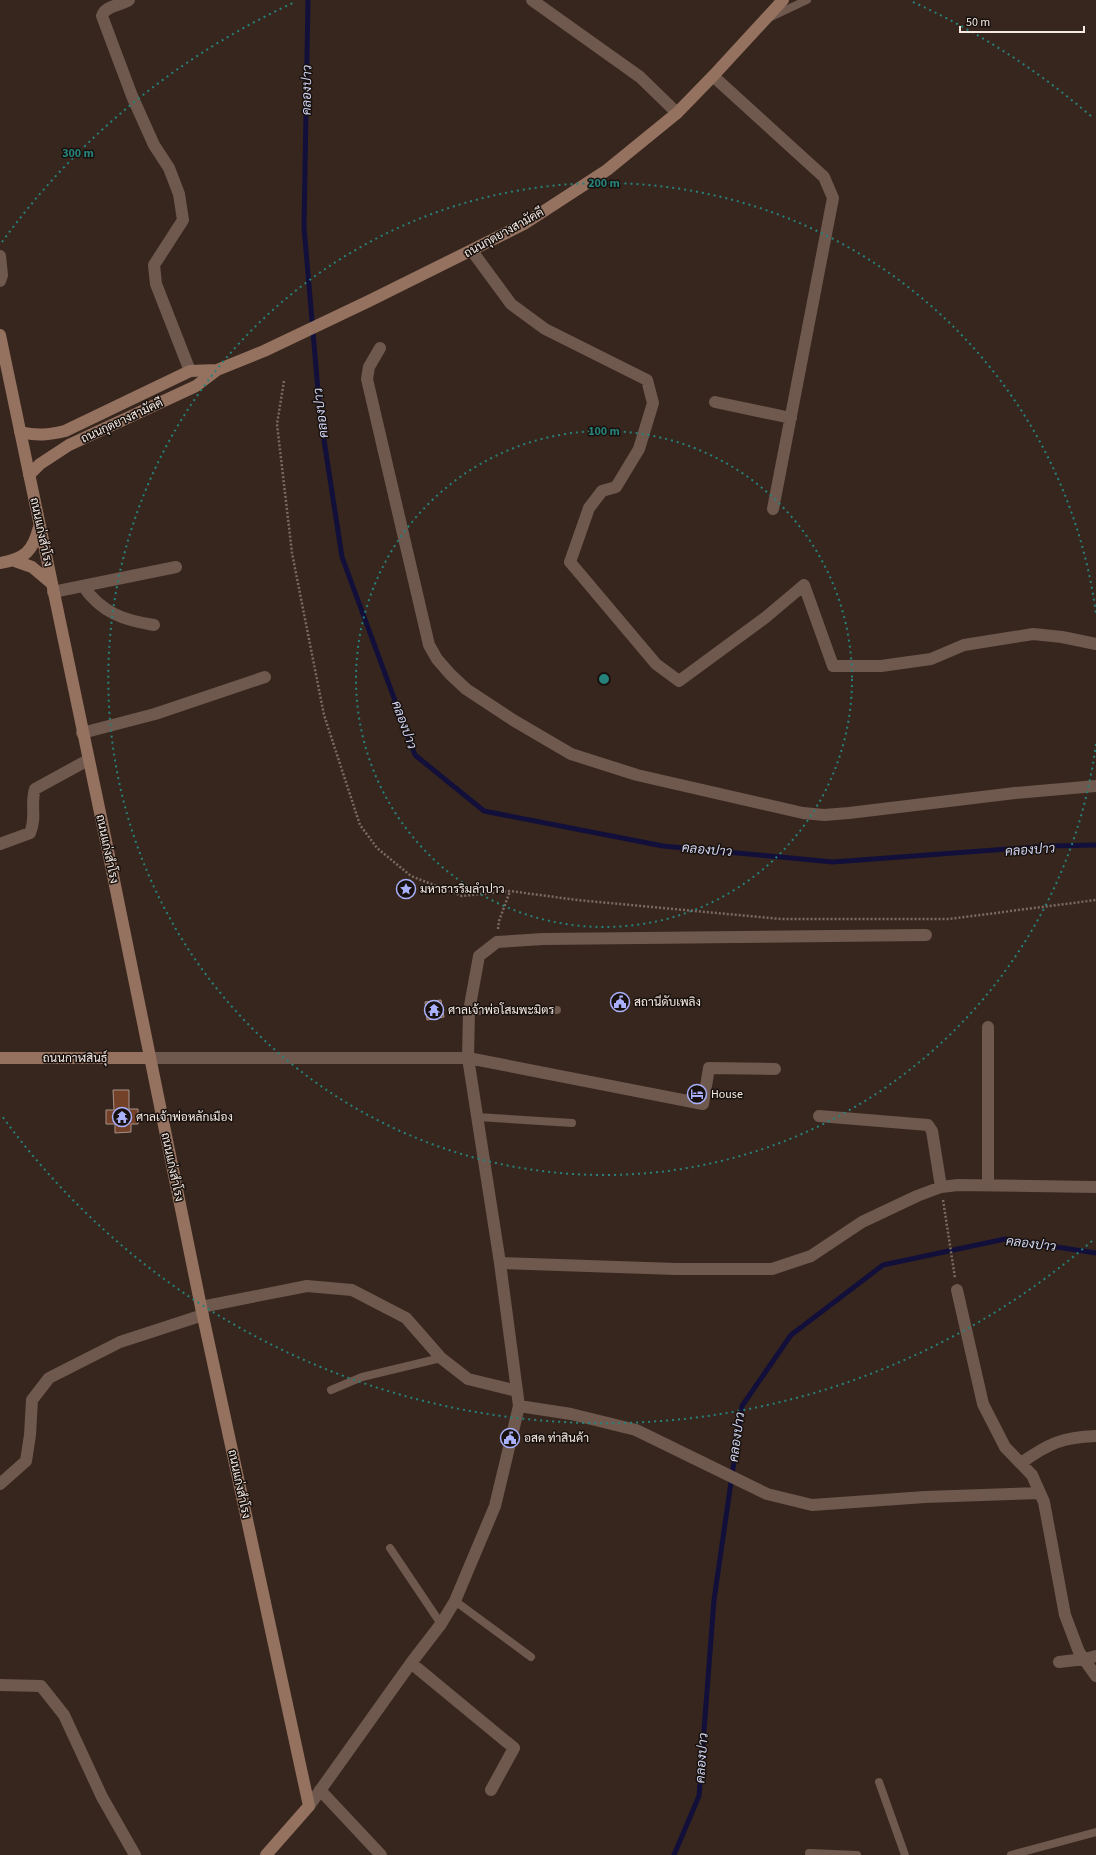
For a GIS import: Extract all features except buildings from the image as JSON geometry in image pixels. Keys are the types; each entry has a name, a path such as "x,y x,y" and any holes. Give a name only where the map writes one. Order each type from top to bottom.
{"main road":[{"name":"ถนนกุดยางสามัคคี","path":"29,475 40,464 69,445 196,386 217,370 264,351 472,251 524,224 607,170 677,113 783,0"},
{"name":"ถนนแก่งสำโรง","path":"0,335 202,1311 309,1806"},
{"name":"ถนนกุดยางสามัคคี","path":"20,432 41,435 66,431 190,371 217,370"},
{"path":"0,563 15,560 31,550 40,526"},
{"path":"15,560 32,567 52,588"},
{"name":"ถนนกาฬสินธุ์","path":"0,1058 149,1058"},
{"path":"266,1855 309,1806"}],"street":[{"path":"129,0 103,11 102,16 154,145 169,168 179,194 183,220 154,265 156,284 190,371"},
{"path":"532,0 640,77 677,113"},
{"path":"713,76 824,177 832,198 773,509"},
{"path":"472,251 511,304 545,329 647,380 653,403 639,449 616,487 602,491 589,508 570,562 656,664 679,681 766,617 804,585 833,666 881,666 931,659 964,645 1033,634 1062,637 1096,644"},
{"path":"0,256 2,275 0,281"},
{"path":"380,348 369,367 367,379 429,645 437,659 460,684 513,720 571,754 637,775 803,813 824,815 1016,793 1096,786"},
{"path":"715,402 791,418"},
{"path":"52,588 83,586 176,567"},
{"path":"83,586 93,600 103,608 130,620 154,625"},
{"path":"82,733 156,714 265,677"},
{"path":"0,844 30,833 34,824 33,796 35,789 88,760"},
{"path":"309,1806 411,1663 441,1624 455,1601 494,1506 520,1406 500,1263 468,1058 469,1011 479,956 497,942 551,938 926,935"},
{"path":"988,1027 988,1185"},
{"path":"149,1058 468,1058 703,1104 709,1068 775,1069"},
{"path":"819,1116 928,1125 932,1131 941,1187"},
{"path":"500,1263 676,1269 772,1269 810,1256 862,1222 917,1196 941,1187 958,1185 1095,1183"},
{"path":"0,1484 26,1462 30,1435 32,1400 50,1378 120,1342 202,1311 307,1286 352,1290 406,1318 441,1358 468,1379 517,1391"},
{"path":"956,1290 982,1404 1005,1447 1032,1475 1044,1502 1065,1615 1080,1652 1090,1657 1096,1676"},
{"path":"520,1406 571,1414 636,1430 767,1494 812,1505 925,1497 1040,1493"},
{"path":"1020,1463 1044,1446 1064,1440 1096,1436"},
{"path":"1059,1662 1090,1657"},
{"path":"411,1663 514,1748 491,1790"},
{"path":"0,1685 41,1686 64,1715 102,1797 135,1855"},
{"path":"320,1790 381,1855"}],"lane":[{"path":"765,20 807,0"},
{"path":"469,1011 557,1010"},
{"path":"477,1117 572,1123"},
{"path":"332,1390 362,1376 441,1358"},
{"path":"390,1548 441,1624"},
{"path":"455,1601 531,1657"},
{"path":"879,1782 905,1855"},
{"path":"1011,1855 1096,1832"},
{"path":"810,1853 857,1855"}],"path":[{"path":"284,381 277,424 292,553 324,715 360,825 377,848 411,876 462,896 510,891 577,900 781,919 949,919 1096,900"},
{"path":"497,942 499,921 510,891"},
{"path":"941,1187 956,1290"}],"waterway":[{"name":"คลองปาว","path":"308,0 304,227 320,414 342,557 415,755 484,811 663,846 833,862 1050,846 1096,845"},
{"name":"คลองปาว","path":"674,1855 699,1796 714,1600 742,1406 791,1335 883,1265 1005,1239 1096,1253"}],"place":[{"name":"มหาธารริมลำปาว","path":"406,889"},
{"name":"สถานีดับเพลิง","path":"620,1002"},
{"name":"ศาลเจ้าพ่อโสมพะมิตร","path":"434,1010"},
{"name":"House","path":"697,1094"},
{"name":"ศาลเจ้าพ่อหลักเมือง","path":"122,1117"},
{"name":"อสค ท่าสินค้า","path":"510,1438"}]}
